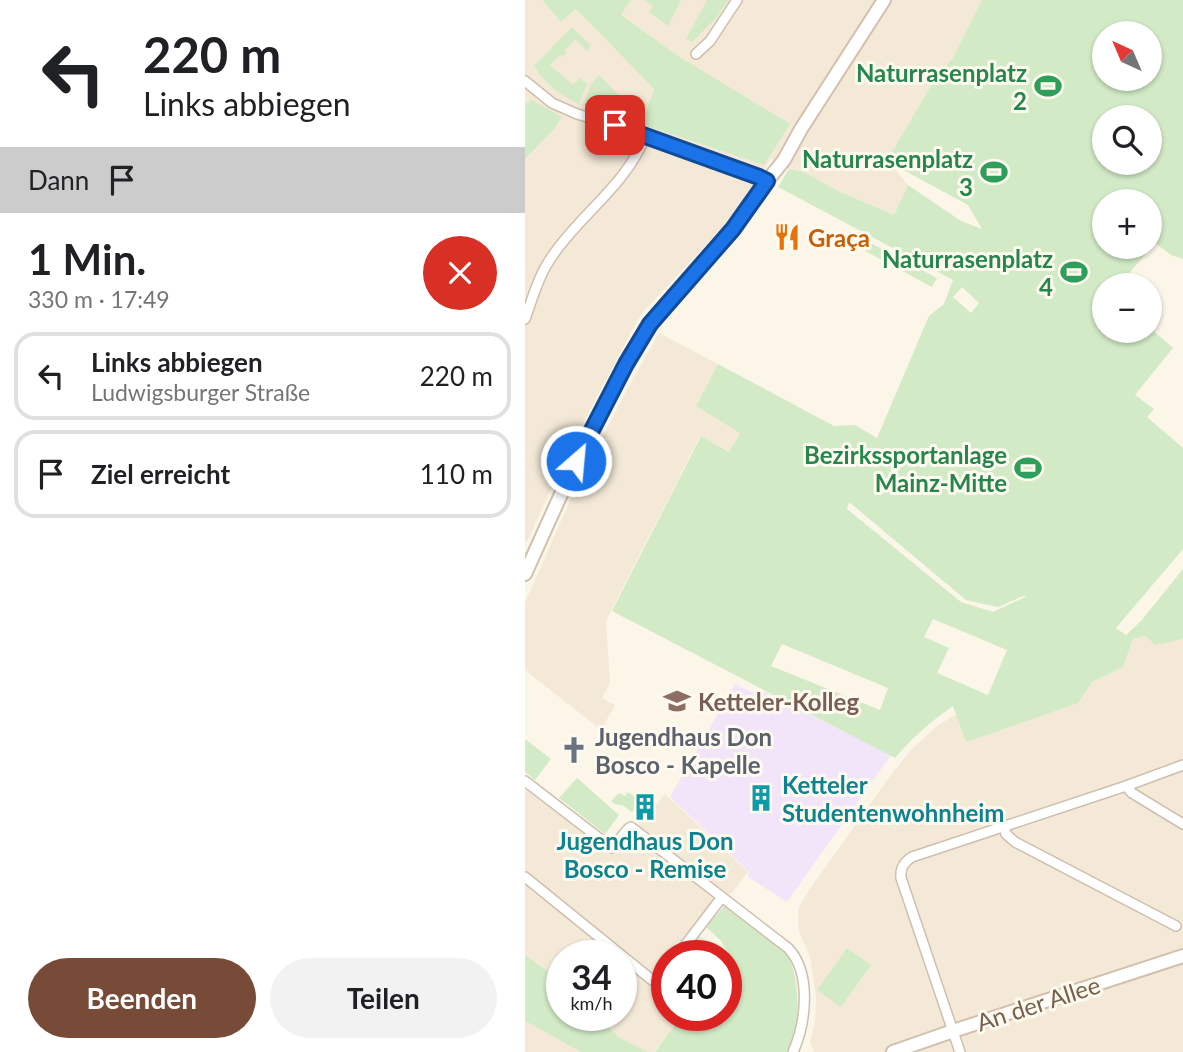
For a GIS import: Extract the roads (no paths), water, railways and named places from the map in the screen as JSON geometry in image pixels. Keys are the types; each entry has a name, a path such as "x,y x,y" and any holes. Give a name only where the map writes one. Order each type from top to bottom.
{"street":[{"path":"696,54 710,41 737,0"},
{"path":"526,567 576,461 638,343 666,304 733,229 784,160 884,0"},
{"path":"525,81 552,103 577,114 627,129 767,181"},
{"path":"525,319 539,281 552,256 629,168 645,136"},
{"path":"960,1052 901,878 902,868 907,860 1183,765"},
{"path":"525,781 612,848 631,827 779,941 797,958 803,985 804,1017 793,1052"},
{"path":"1126,786 1132,793 1183,824"},
{"path":"1004,827 1006,834 1015,842 1176,926"},
{"path":"525,877 651,979"},
{"path":"689,940 722,897"},
{"name":"An der Allee","path":"893,1052 1183,956"}],"place":[{"name":"Naturrasenplatz 2","path":"1048,86"},
{"name":"Naturrasenplatz 3","path":"994,172"},
{"name":"Graça","path":"787,237"},
{"name":"Naturrasenplatz 4","path":"1074,272"},
{"name":"Bezirkssportanlage Mainz-Mitte","path":"1028,468"},
{"name":"Ketteler-Kolleg","path":"677,701"},
{"name":"Jugendhaus Don Bosco - Kapelle","path":"574,750"},
{"name":"Ketteler Studentenwohnheim","path":"761,798"},
{"name":"Jugendhaus Don Bosco - Remise","path":"645,807"}]}
